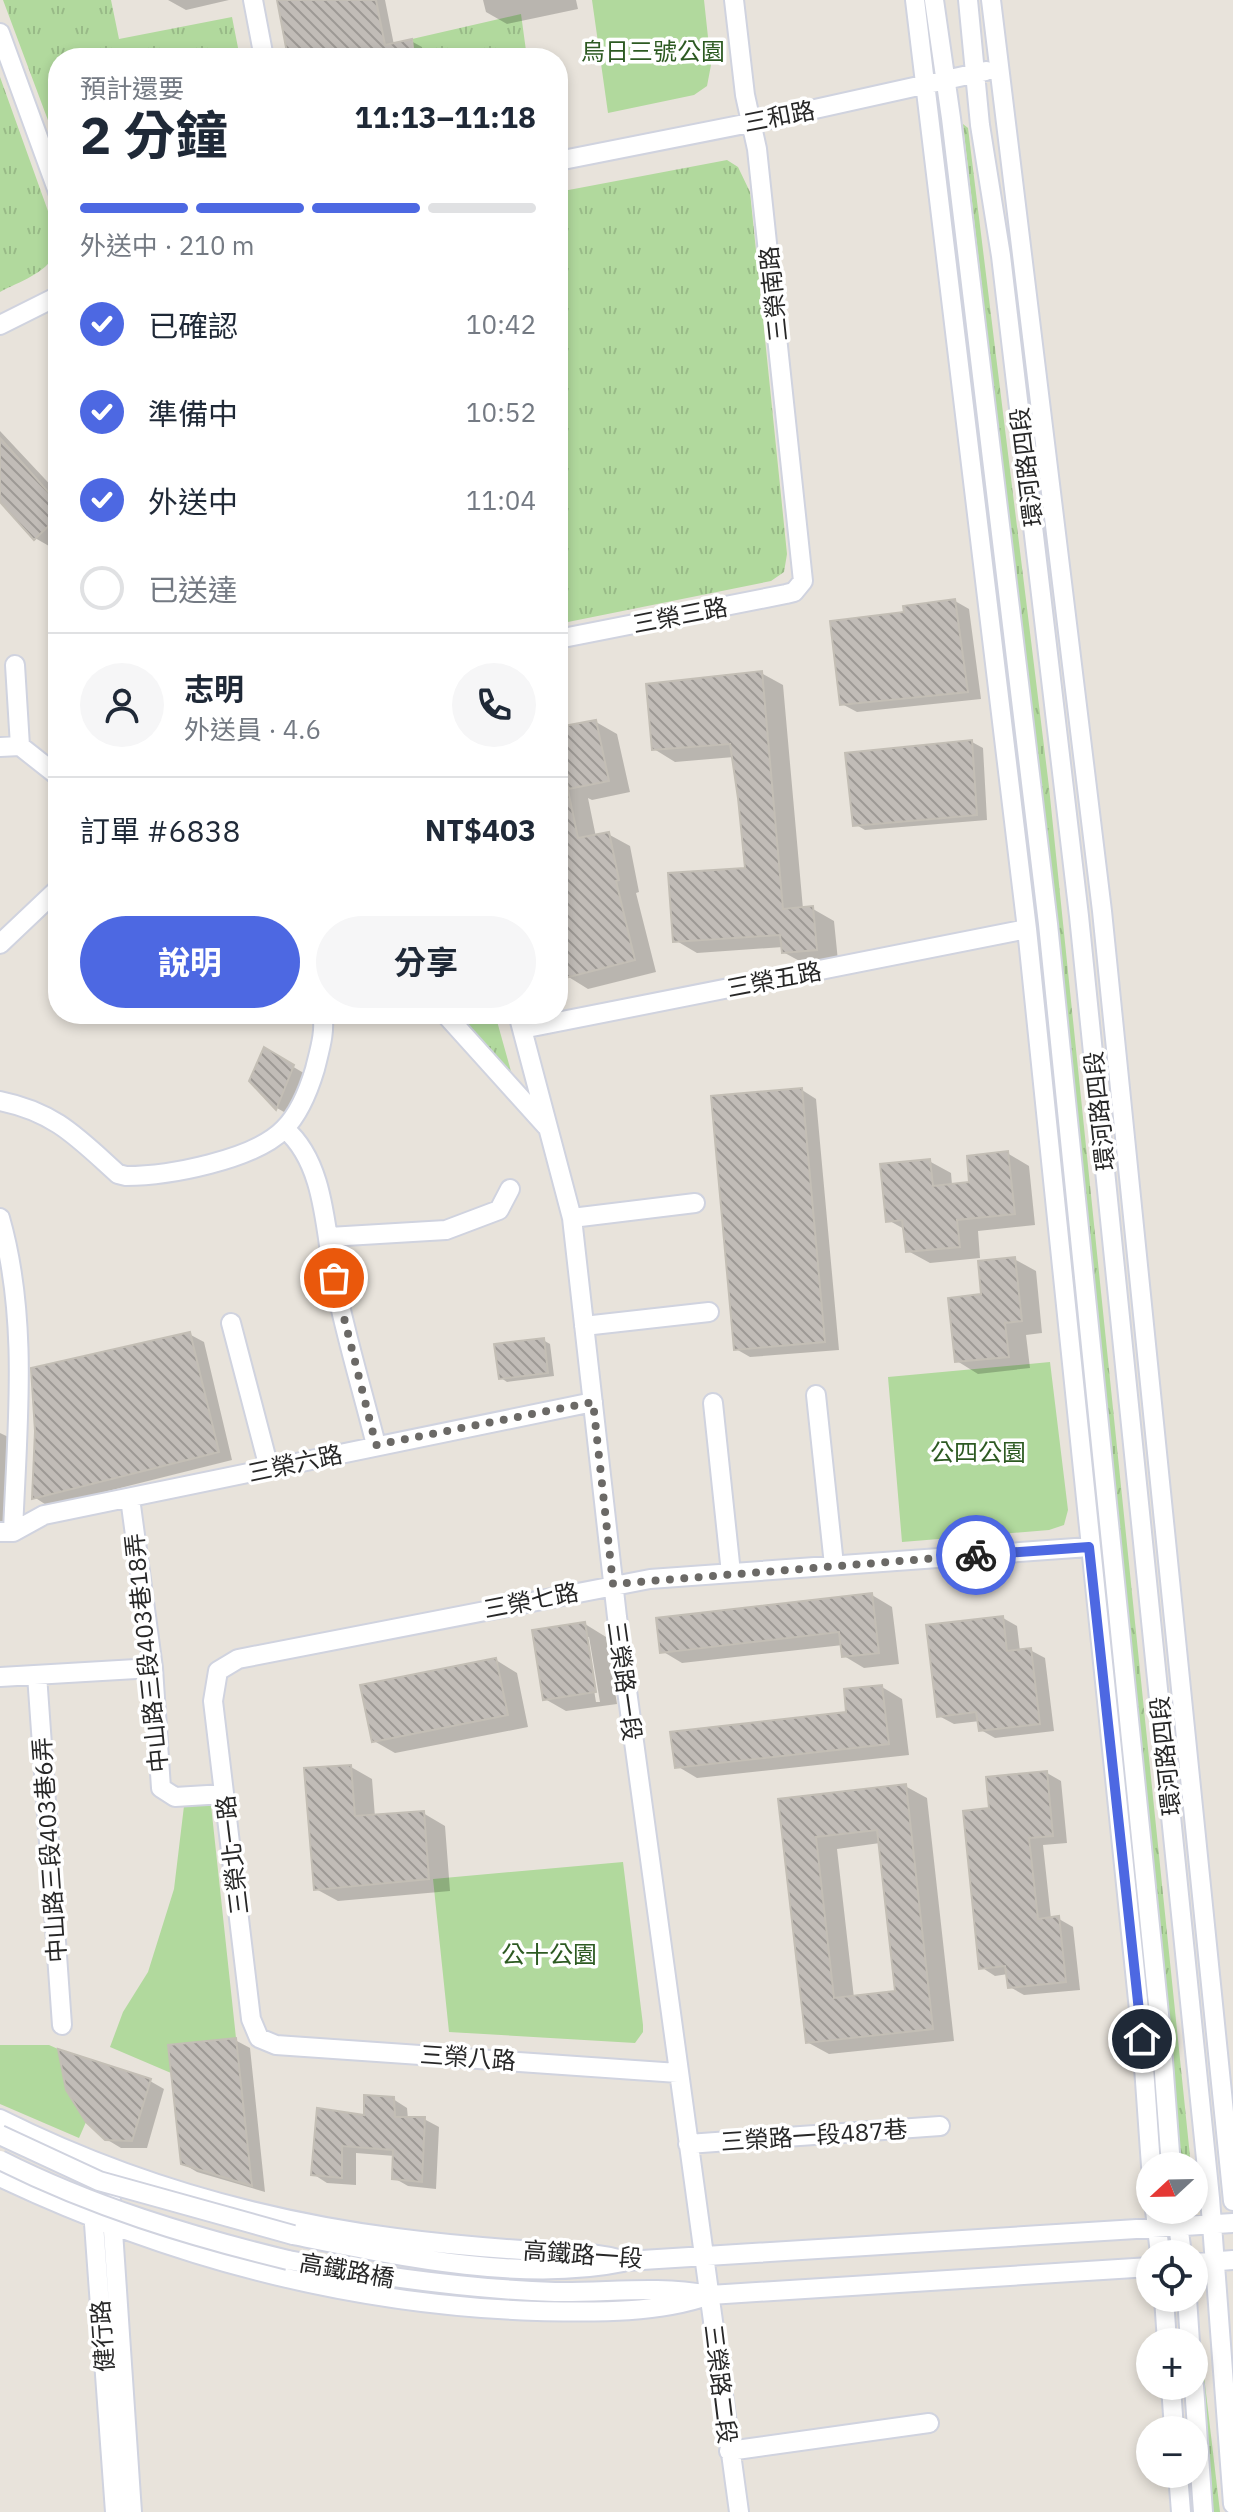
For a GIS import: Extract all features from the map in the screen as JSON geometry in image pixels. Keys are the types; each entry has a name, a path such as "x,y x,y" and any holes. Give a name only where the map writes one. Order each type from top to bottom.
{"street":[{"path":"253,0 262,48"},
{"name":"三榮南路","path":"734,0 804,574 799,587"},
{"path":"915,0 1027,929 1142,2039 1150,2152"},
{"name":"環河路四段","path":"934,0 1048,924 1161,2034 1170,2152"},
{"name":"環河路四段","path":"968,0 980,125 1001,256 1079,916 1212,2225 1233,2504"},
{"name":"環河路四段","path":"991,0 1102,911 1233,2201"},
{"path":"0,33 48,165"},
{"name":"三和路","path":"568,159 999,68"},
{"path":"0,325 48,301"},
{"name":"三榮三路","path":"568,637 786,594 799,587"},
{"path":"15,665 20,746"},
{"path":"0,747 20,746 48,768"},
{"path":"0,944 48,898"},
{"name":"三榮五路","path":"568,1013 1027,929"},
{"path":"0,1101 41,1113 63,1124 118,1174 126,1176 220,1160 244,1152 285,1129 311,1082 325,1024"},
{"path":"454,1024 551,1132"},
{"name":"三榮路一段","path":"521,1024 572,1218 613,1584 705,2256"},
{"path":"285,1129 303,1150 326,1216 334,1278 376,1445"},
{"path":"329,1237 446,1230 499,1210 510,1189"},
{"path":"572,1218 695,1203"},
{"path":"0,1218 6,1266 9,1361 7,1532"},
{"path":"584,1326 709,1312"},
{"path":"231,1323 269,1468"},
{"path":"816,1395 834,1565"},
{"name":"三榮六路","path":"7,1532 44,1515 593,1402"},
{"path":"713,1403 731,1573"},
{"name":"中山路三段403巷18弄","path":"130,1498 153,1668 161,1788 175,1797 224,1794"},
{"name":"三榮七路","path":"218,1671 238,1659 613,1584 1089,1547"},
{"path":"0,1677 153,1668"},
{"name":"三榮北一路","path":"218,1671 213,1701 251,2019 259,2038"},
{"name":"中山路三段403巷6弄","path":"37,1675 62,2025"},
{"name":"三榮八路","path":"259,2038 276,2045 678,2073"},
{"name":"高鐵路一段","path":"0,2119 109,2167 229,2206 296,2220 473,2246 593,2251 626,2261 1136,2221"},
{"name":"三榮路一段487巷","path":"688,2144 940,2126"},
{"name":"高鐵路橋","path":"0,2135 99,2181 293,2235 388,2254 555,2270 594,2268 626,2261"},
{"name":"健行路","path":"89,2159 115,2512"},
{"name":"高鐵路橋","path":"0,2160 100,2204 219,2243 288,2260 385,2278 473,2287 582,2292 672,2288 710,2295"},
{"name":"健行路","path":"109,2167 132,2512"},
{"path":"0,2177 94,2220 214,2262 381,2297 477,2309 597,2311 673,2308 710,2295 1136,2268"},
{"name":"高鐵路一段","path":"1207,2224 1233,2223"},
{"name":"三榮路二段","path":"705,2256 739,2512"},
{"path":"1208,2262 1233,2260"},
{"path":"1195,2400 1203,2512"},
{"path":"729,2451 929,2423"},
{"path":"1179,2488 1181,2512"}],"green space":[{"path":"3,0 111,0 119,39 232,17 238,48 48,48 48,120"},
{"name":"烏日三號公園","path":"592,0 704,0 711,65 707,86 694,95 608,113"},
{"path":"521,14 526,48 413,48 412,39"},
{"path":"0,77 48,211 48,264 29,278 0,292"},
{"path":"963,124 968,128 1049,787 1190,2152 1181,2152 1040,788"},
{"path":"727,160 738,167 750,192 787,554 784,572 771,581 568,622 568,190"},
{"path":"460,1024 498,1024 514,1082"},
{"name":"公四公園","path":"1050,1362 1068,1510 1064,1525 1049,1530 902,1542 888,1377"},
{"path":"211,1805 236,2038 168,2045 171,2073 110,2047 123,2012 148,1972 174,1889 184,1806"},
{"name":"公十公園","path":"623,1862 643,2025 643,2032 635,2043 449,2032 433,1879"},
{"path":"0,2045 49,2045 58,2049 66,2090 86,2122 79,2138 0,2104"},
{"path":"1191,2312 1196,2312 1198,2328 1193,2328"},
{"path":"1199,2400 1207,2400 1220,2512 1209,2512 1208,2416 1200,2416"}],"building":[{"path":"277,0 376,0 385,45 412,39 413,48 286,48"},
{"path":"0,438 48,492 48,527 34,540 0,502"},
{"path":"955,599 968,692 840,705 830,621 904,612 903,606"},
{"path":"762,671 783,909 813,906 817,950 782,953 780,935 673,942 668,873 745,868 738,798 730,744 652,750 646,684"},
{"path":"596,720 609,781 568,789 568,725"},
{"path":"972,740 977,815 853,826 845,753"},
{"path":"568,790 578,838 609,832 619,880 616,881 635,960 568,977"},
{"path":"264,1047 294,1065 276,1110 249,1081"},
{"path":"802,1088 825,1342 734,1350 711,1096"},
{"path":"1008,1151 1015,1214 957,1220 960,1247 906,1252 902,1220 886,1222 880,1164 930,1159 933,1186 969,1182 967,1156"},
{"path":"1015,1257 1022,1321 1005,1323 1009,1357 955,1362 948,1298 981,1294 978,1261"},
{"path":"190,1332 219,1452 32,1499 35,1431 31,1368"},
{"path":"544,1338 548,1373 499,1379 494,1344"},
{"path":"872,1593 879,1653 842,1657 839,1632 660,1653 656,1618"},
{"path":"1003,1616 1007,1651 1031,1648 1040,1724 979,1731 976,1712 937,1717 926,1625"},
{"path":"585,1622 596,1692 543,1700 532,1630"},
{"path":"496,1658 508,1715 372,1742 360,1685"},
{"path":"882,1685 889,1744 675,1768 670,1732 846,1712 844,1689"},
{"path":"351,1765 355,1816 424,1811 429,1879 314,1890 304,1768"},
{"path":"1047,1771 1053,1836 1029,1838 1038,1919 1059,1916 1066,1982 1008,1988 1005,1966 979,1969 963,1811 989,1808 986,1777"},
{"path":"906,1784 933,2029 806,2043 778,1799","holes":["877,1830 895,1991 834,1998 816,1837"]},
{"path":"236,2038 252,2186 181,2164 168,2045"},
{"path":"58,2049 151,2079 132,2141 105,2140 86,2122 66,2090"},
{"path":"364,2095 394,2097 395,2117 425,2117 422,2182 392,2179 393,2150 342,2146 342,2178 311,2175 317,2108 364,2115"}],"way so far":[{"path":"334,1278 376,1445 593,1402 613,1584 976,1555"}],"route":[{"path":"976,1555 1089,1547 1142,2039"}]}
